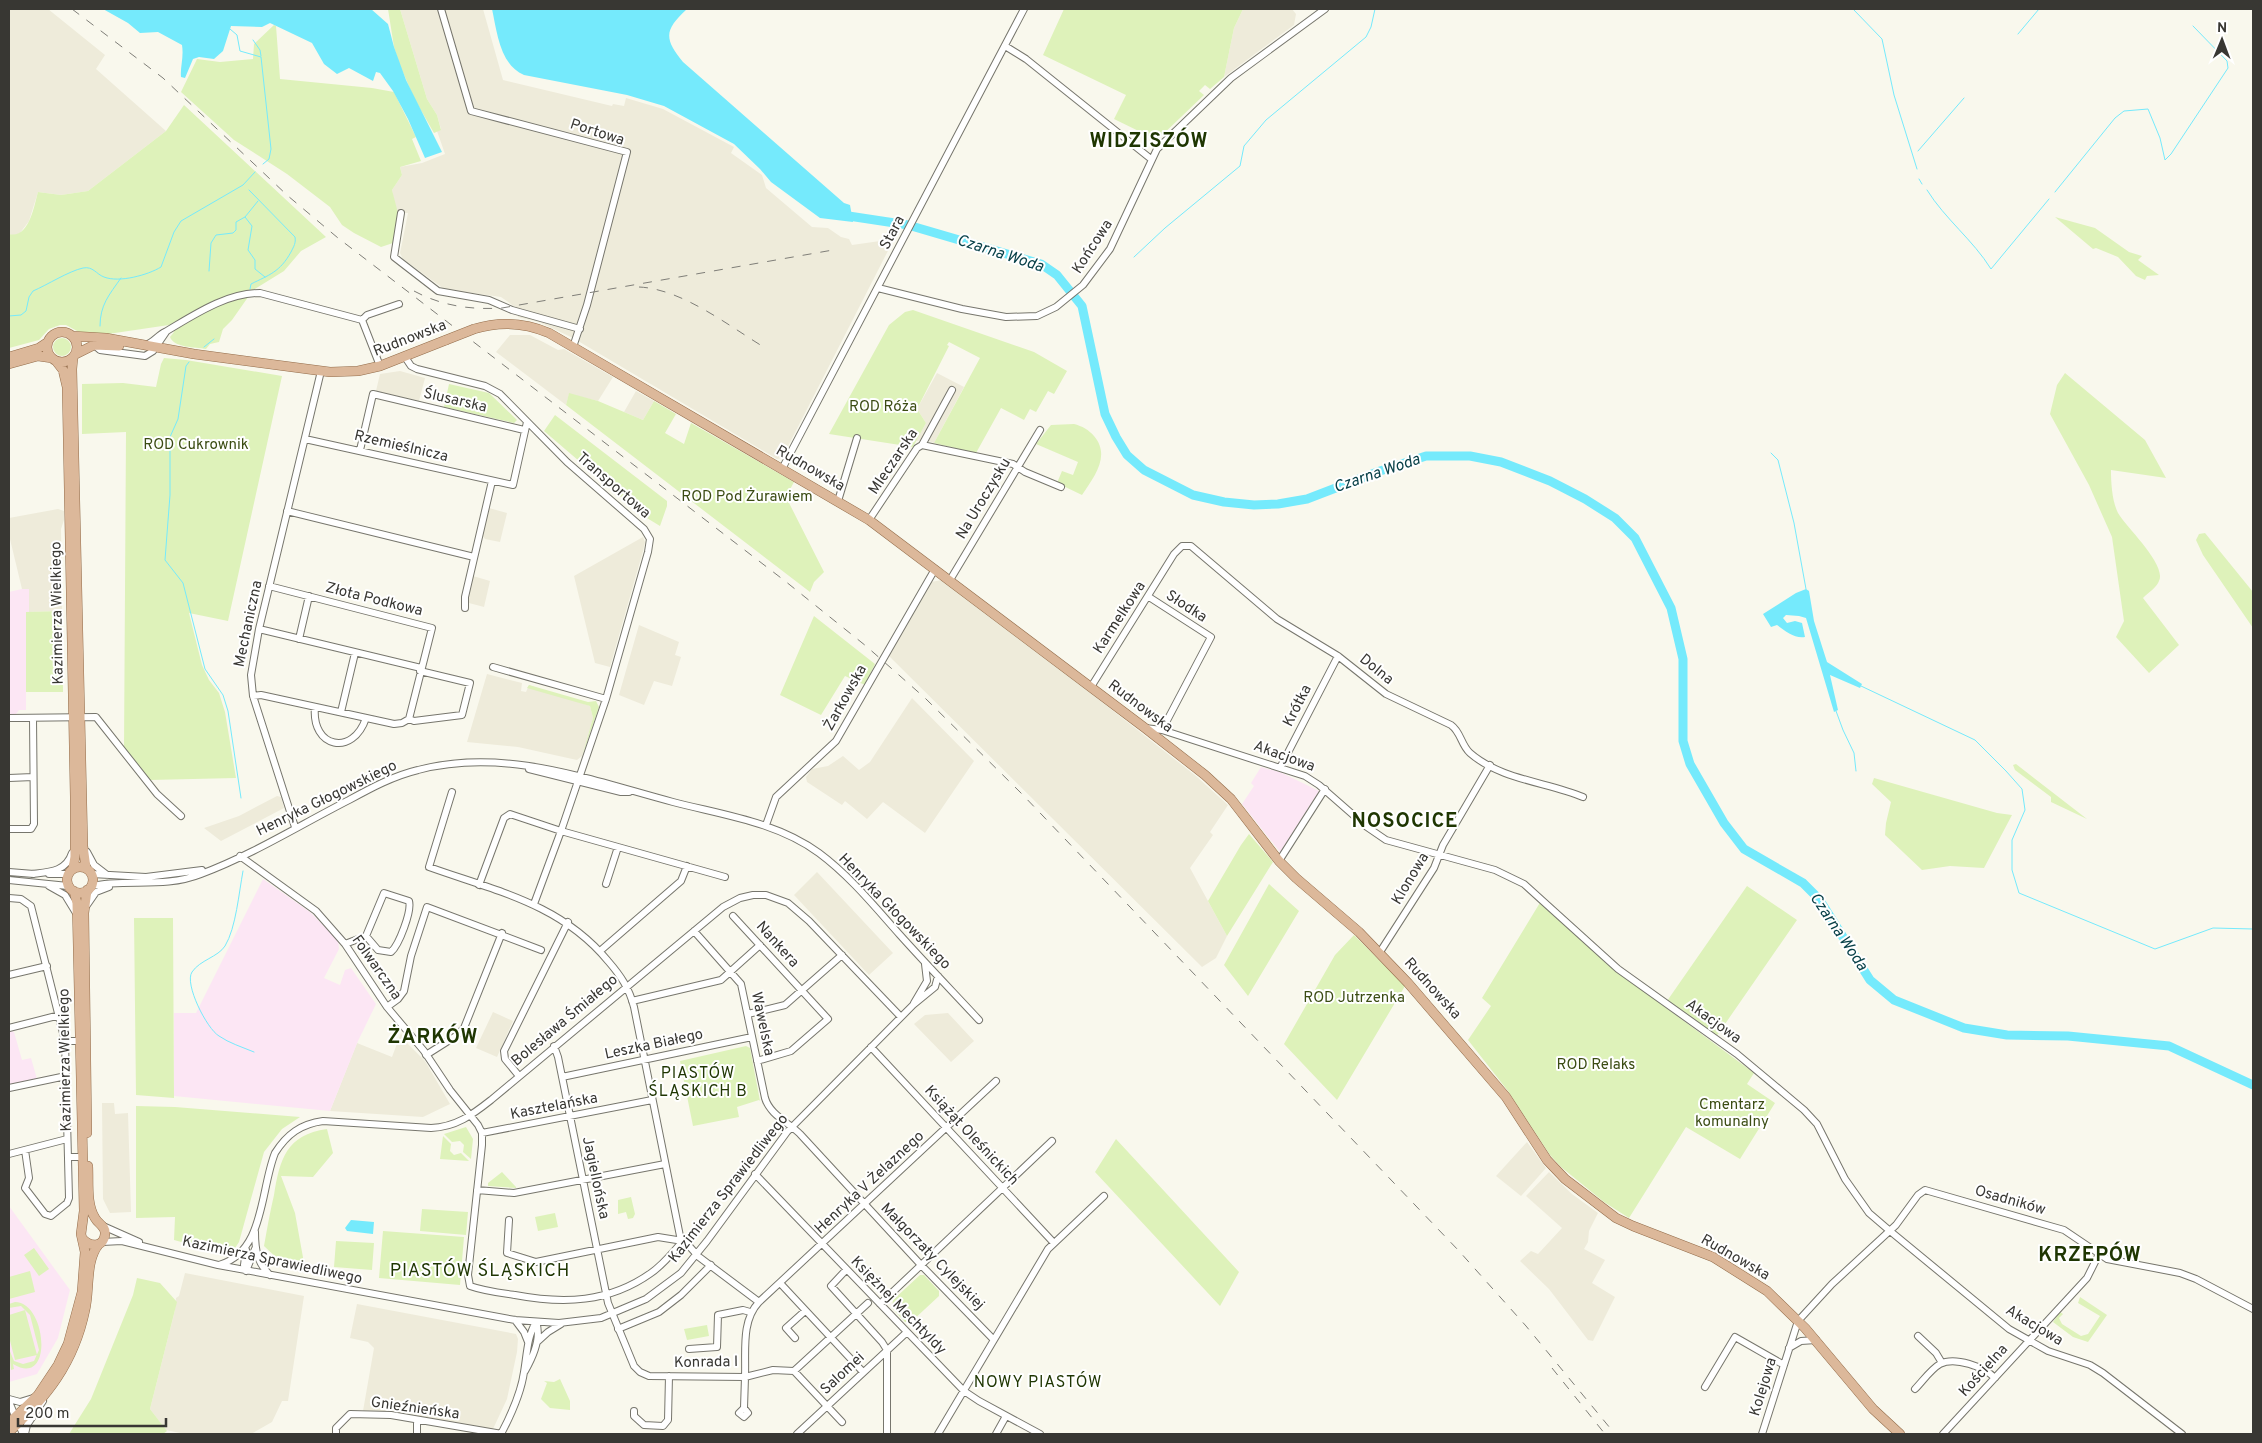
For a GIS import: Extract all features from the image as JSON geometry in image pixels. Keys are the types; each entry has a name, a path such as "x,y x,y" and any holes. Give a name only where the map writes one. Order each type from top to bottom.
{"main road":[{"name":"Rudnowska","path":"72,336 106,338 152,348 321,372 344,372 380,366 474,329 496,324 523,325 539,329 573,346 869,520 1145,728 1232,799 1280,861 1380,952 1488,1074 1506,1097 1552,1166 1564,1179 1598,1206 1630,1225 1692,1248 1727,1266 1767,1291 1816,1340 1873,1409 1900,1434"},
{"path":"9,357 40,348 60,332 72,336 77,346 74,356 65,362 38,356 9,364"},
{"path":"48,342 48,351 54,359"},
{"name":"Rudnowska","path":"74,356 94,346 152,348 194,354"},
{"name":"Kazimierza Wielkiego","path":"71,871 79,840 72,369 74,356"},
{"name":"Kazimierza Wielkiego","path":"54,359 63,370 67,387 77,717"},
{"name":"Kazimierza Wielkiego","path":"79,840 89,871"},
{"path":"80,867 89,871 89,888 81,893 71,889 71,871 80,867"},
{"name":"Kazimierza Wielkiego","path":"41,1396 64,1353 76,1317 84,1267 82,1233 84,1216 80,1040 80,914 89,888"},
{"name":"Kazimierza Wielkiego","path":"71,889 80,914 89,1183 92,1211 101,1224"},
{"path":"89,1222 101,1224 105,1236 101,1243 89,1244 82,1233 89,1222"},
{"name":"Kazimierza Wielkiego","path":"12,1425 41,1396 65,1366 86,1309 93,1256 101,1243"}],"street":[{"name":"Portowa","path":"441,9 471,111 627,152 580,329 573,346"},
{"name":"Stara","path":"782,469 1024,9"},
{"name":"Końcowa","path":"878,288 962,309 1022,318 1049,312 1079,290 1114,242 1151,160 1161,146 1224,84 1324,9"},
{"path":"1005,46 1026,59 1151,160"},
{"path":"401,213 394,257 432,288 445,293 495,301 512,310 580,329"},
{"path":"152,348 168,330 226,299 244,293 268,294 362,320"},
{"path":"362,320 367,315 399,304"},
{"path":"362,320 380,366"},
{"path":"152,348 168,330"},
{"path":"168,330 165,336 166,342 176,350"},
{"name":"Transportowa","path":"405,357 411,366 417,369 493,389 598,490 644,529 650,539 648,552 606,698 534,904"},
{"name":"Mechaniczna","path":"295,827 253,696 251,674 259,629 321,372"},
{"name":"Mleczarska","path":"869,520 917,448 922,445 952,390"},
{"name":"Ślusarska","path":"360,450 373,394 524,430"},
{"path":"524,430 527,422"},
{"name":"Rzemieślnicza","path":"305,439 513,485 524,430"},
{"name":"Na Uroczysku","path":"950,580 1040,430"},
{"path":"838,502 857,438"},
{"path":"922,445 1008,463 1060,487"},
{"path":"465,608 465,597 492,481"},
{"path":"287,511 474,558"},
{"name":"Dolna","path":"1169,561 1179,548 1187,545 1191,546 1270,614 1338,656 1386,694 1451,724 1458,731 1469,752 1490,765 1524,779 1583,797"},
{"name":"Karmelkowa","path":"1091,687 1169,561"},
{"name":"Żarkowska","path":"766,825 776,797 836,741 935,569"},
{"name":"Złota Podkowa","path":"269,586 432,628 420,669 409,719"},
{"path":"299,639 309,596"},
{"name":"Słodka","path":"1148,597 1211,637 1162,730"},
{"path":"253,696 261,695 394,724 402,723 409,719 414,721 462,714 470,683 259,629"},
{"path":"341,712 356,653"},
{"name":"Krótka","path":"1280,768 1338,656"},
{"path":"492,667 606,698"},
{"path":"315,707 314,719 318,731 326,739 334,742 344,743 354,738 362,730 366,718"},
{"path":"9,718 96,717 157,794 181,816"},
{"path":"9,829 33,827 33,718"},
{"name":"Akacjowa","path":"1145,728 1162,730 1305,776 1325,790 1378,836 1386,840 1495,870 1524,884 1618,969 1737,1054 1804,1110 1817,1124 1845,1179 1869,1213 1890,1231 2009,1329 2061,1357 2090,1365 2182,1434"},
{"name":"Henryka Głogowskiego","path":"89,888 120,884 176,881 215,868 367,790 415,770 463,762 514,764 579,779 621,792 637,792 766,825 804,843 836,868 979,1020"},
{"name":"Klonowa","path":"1380,952 1434,868 1443,845 1490,765"},
{"path":"9,778 33,777"},
{"path":"1280,861 1325,790"},
{"path":"452,792 429,867 534,904 568,922 600,950 627,985 632,1001 679,1230 683,1241 759,1302 750,1312 743,1310 718,1315 717,1347 689,1350"},
{"path":"479,885 504,818 508,814 518,815 561,831 725,877"},
{"path":"32,874 54,871 65,865 79,840"},
{"path":"79,840 94,865 111,876"},
{"path":"606,884 618,847"},
{"name":"Folwarczna","path":"240,856 316,911 345,944 387,1007 426,1055 471,1116"},
{"path":"600,950 682,881 687,866"},
{"name":"Henryka Głogowskiego","path":"89,871 111,876 161,876 215,868"},
{"path":"9,872 32,874 71,871"},
{"path":"9,880 71,889"},
{"path":"33,883 62,892 80,914 96,892 120,884"},
{"path":"345,944 366,936 384,894 409,903 397,944 391,952 380,951 366,936"},
{"name":"Bolesława Śmiałego","path":"218,1265 236,1258 247,1246 255,1231 275,1152 282,1142 301,1126 311,1123 336,1121 440,1128 460,1122 471,1116 627,985 731,901 753,895 766,894 778,898 798,910 901,1017"},
{"path":"9,898 21,899 31,906 60,1015 65,1041 69,1198 67,1203 54,1215 47,1216 25,1188 29,1178 25,1150"},
{"path":"387,1007 398,999 404,991 412,956 427,907 502,933 541,950"},
{"name":"Nankera","path":"734,916 828,1019 791,1051 757,1061"},
{"path":"519,1076 504,1057 508,1045 568,922"},
{"name":"Wawelska","path":"694,931 741,984 766,1103 781,1120 792,1127"},
{"path":"426,1055 456,1036 464,1028 502,933"},
{"path":"632,1001 721,980 760,945"},
{"path":"748,1014 785,1005 842,955"},
{"path":"924,961 928,973 926,985"},
{"path":"9,975 47,966"},
{"name":"Kazimierza Sprawiedliwego","path":"913,1005 926,985 938,976"},
{"name":"Kazimierza Sprawiedliwego","path":"101,1243 118,1240 270,1276 515,1320 562,1323 584,1321 611,1315 639,1303 665,1286 697,1254 792,1127 913,1005 931,991 937,983 938,976"},
{"path":"931,991 945,990 955,994"},
{"path":"9,1028 60,1015"},
{"name":"Leszka Białego","path":"562,1078 752,1037"},
{"path":"65,1041 80,1040"},
{"name":"Jagiellońska","path":"554,1046 611,1315"},
{"name":"Książąt Oleśnickich","path":"871,1047 1053,1242"},
{"path":"9,1088 66,1076"},
{"name":"Henryka V Żelaznego","path":"759,1302 996,1082"},
{"name":"Kasztelańska","path":"482,1133 652,1100"},
{"path":"471,1116 482,1133 468,1275 470,1286 551,1301 583,1300 606,1294 636,1282 652,1273 683,1241"},
{"name":"Małgorzaty Cylejskiej","path":"792,1127 993,1339"},
{"path":"9,1154 67,1139"},
{"path":"880,1304 1052,1141"},
{"path":"68,1157 82,1157"},
{"path":"477,1190 514,1193 665,1164"},
{"name":"Księżnej Mechtyldy","path":"755,1174 964,1391 1040,1434"},
{"name":"Osadników","path":"1798,1321 1814,1302 1900,1221 1918,1195 1925,1190 2064,1230 2110,1260 2180,1273 2196,1279 2253,1309"},
{"path":"938,1434 1039,1261 1053,1242 1104,1196"},
{"path":"509,1220 506,1250 509,1255 536,1262 663,1237 683,1241"},
{"name":"Kazimierza Sprawiedliwego","path":"101,1224 149,1246"},
{"name":"Bolesława Śmiałego","path":"255,1231 255,1249 260,1263 270,1276"},
{"name":"Bolesława Śmiałego","path":"246,1271 244,1265 247,1246"},
{"name":"Bolesława Śmiałego","path":"246,1271 255,1249"},
{"name":"Kościelna","path":"1943,1434 2087,1278 2099,1254"},
{"path":"618,1329 659,1312 681,1296 711,1265"},
{"path":"846,1270 831,1286 882,1342 887,1350 887,1434"},
{"path":"780,1283 863,1372"},
{"path":"794,1371 868,1303"},
{"path":"795,1338 786,1328 805,1311"},
{"name":"Konrada I","path":"611,1315 634,1366 640,1372 649,1376 745,1377 747,1325 750,1312"},
{"path":"515,1320 524,1332 528,1345"},
{"name":"Kolejowa","path":"1762,1434 1798,1321"},
{"path":"524,1372 536,1344 538,1333 536,1322"},
{"path":"501,1434 516,1401 524,1372 528,1345 536,1322"},
{"path":"536,1344 548,1332 562,1323"},
{"name":"Salomei","path":"797,1434 907,1332"},
{"path":"1918,1336 1936,1353 1942,1363"},
{"path":"1705,1387 1735,1338 1784,1365"},
{"name":"Kolejowa","path":"1789,1348 1801,1341 1816,1340"},
{"path":"1915,1389 1942,1363 1977,1365 1995,1378"},
{"path":"744,1408 745,1377 772,1370 794,1371 842,1422"},
{"path":"634,1411 634,1416 644,1425 663,1426 668,1420 669,1376"},
{"path":"41,1396 39,1409 27,1425 24,1434 12,1425 9,1400 20,1402 41,1396"},
{"name":"Gnieźnieńska","path":"336,1434 336,1428 350,1414 386,1415 501,1434"},
{"path":"996,1434 1006,1416"},
{"path":"417,1420 417,1434"}],"shaded area":[{"path":"9,9 48,9 105,55 96,69 166,131 88,191 61,195 38,192 29,221 20,233 15,236 9,234"},
{"path":"400,9 483,9 503,80 612,106 613,104 624,106 626,98 663,109 734,147 731,153 762,175 766,188 812,227 828,228 841,237 849,239 852,245 894,239 782,458 777,459 573,338 539,322 518,317 518,309 501,297 444,289 403,259 400,253 408,213 396,213 392,190 402,175 400,167 422,163 445,154 437,131 441,129 437,115 427,99"},
{"path":"1243,9 1292,9 1296,14 1294,25 1224,77 1234,28"},
{"path":"510,335 530,335 558,350 564,349 613,377 598,401 569,394 566,405 496,352"},
{"path":"400,371 425,378 419,401 376,391 380,374"},
{"path":"937,373 964,387 934,443 926,440 916,441 926,423 917,409"},
{"path":"636,391 654,401 643,420 624,412"},
{"path":"489,508 507,513 500,542 485,539 482,535"},
{"path":"58,509 64,511 61,529 62,611 29,612 29,590 22,589 9,535 9,518"},
{"path":"643,537 645,542 643,551 610,667 595,663 574,576"},
{"path":"473,576 490,581 484,607 469,603 467,600"},
{"path":"942,580 1060,669 1196,776 1228,805 1210,832 1213,835 1190,868 1227,936 1216,958 1202,967 889,656 931,582"},
{"path":"29,589 29,612 26,612 26,710 19,710 16,714 9,714 9,592"},
{"path":"639,625 679,642 675,655 681,657 672,686 654,681 644,705 619,695"},
{"path":"487,674 522,683 521,691 526,692 529,685 590,706 593,718 582,756 577,760 518,747 467,742"},
{"path":"912,698 974,761 925,833 883,802 867,819 845,801 842,805 807,782 806,777 812,769 828,766 843,756 859,770 870,762"},
{"path":"1261,767 1280,772 1319,791 1280,852 1242,804 1254,786 1251,783"},
{"path":"277,796 281,797 284,808 221,841 204,828 239,816"},
{"path":"817,872 893,953 869,975 794,895"},
{"path":"263,879 310,912 338,940 339,949 324,978 340,985 345,970 351,968 376,1004 358,1041 330,1111 174,1096 174,1013 196,1013"},
{"path":"493,1012 513,1021 497,1057 476,1048"},
{"path":"948,1013 974,1041 951,1062 914,1024 925,1015"},
{"path":"9,1030 14,1032 22,1060 31,1058 37,1079 9,1086"},
{"path":"401,1033 405,1041 425,1061 450,1104 423,1117 330,1111 357,1043 392,1057"},
{"path":"102,1103 114,1103 115,1114 128,1113 131,1212 110,1213 103,1199"},
{"path":"1527,1142 1546,1168 1521,1196 1496,1176"},
{"path":"1549,1172 1572,1194 1598,1213 1589,1231 1588,1242 1584,1249 1605,1260 1592,1283 1615,1297 1593,1341 1588,1340 1549,1289 1520,1261 1531,1251 1538,1254 1562,1228 1526,1196"},
{"path":"9,1206 70,1290 58,1338 37,1374 9,1382"},
{"path":"185,1273 304,1296 288,1401 282,1401 272,1422 251,1434 185,1434 166,1430 150,1409 175,1310 176,1298 179,1296"},
{"path":"357,1304 516,1334 518,1339 517,1352 507,1399 493,1429 389,1412 363,1411 374,1348 368,1342 350,1338"}],"green space":[{"path":"388,9 400,9 427,99 437,115 441,130 434,133 414,98 399,63 394,47"},
{"path":"1064,9 1243,9 1234,28 1224,77 1210,89 1205,85 1199,91 1204,95 1157,140 1114,119 1126,95 1043,55"},
{"path":"274,25 276,26 280,79 394,92 416,137 412,139 421,161 400,167 402,175 392,190 398,213 393,243 381,247 342,225 330,207 287,174 234,140 181,92 197,59 220,62 253,59 254,44"},
{"path":"184,105 326,237 301,251 284,271 253,290 232,320 223,329 219,342 210,344 206,349 180,345 172,341 170,337 174,332 169,325 108,334 79,332 66,325 60,325 49,329 39,340 9,348 9,234 21,232 26,227 38,192 61,195 88,191 166,131"},
{"path":"2055,217 2095,228 2129,252 2142,256 2138,260 2159,275 2147,276 2145,280 2136,276 2118,257 2096,248 2093,249"},
{"name":"ROD Róża","path":"913,310 1034,352 1067,371 1054,394 1048,391 1036,412 1030,409 1024,420 1001,408 976,453 934,443 980,358 949,342 947,345 949,346 917,409 926,423 913,447 829,434 889,325 905,312"},
{"path":"58,338 66,338 71,343 69,354 58,356 53,351 53,343"},
{"name":"ROD Cukrownik","path":"164,358 282,376 228,621 189,613 202,665 209,680 219,693 225,712 236,778 150,780 124,750 126,432 82,434 82,384 123,383 156,387"},
{"path":"2065,373 2145,440 2166,478 2111,470 2113,498 2118,513 2152,556 2160,574 2158,583 2143,598 2179,645 2149,673 2116,637 2124,621 2112,537 2089,485 2050,414 2057,385"},
{"path":"449,384 489,393 517,420 514,423 444,407"},
{"name":"ROD Pod Żurawiem","path":"569,393 598,401 643,420 654,401 676,414 665,433 684,444 691,423 794,482 786,497 824,572 814,582 810,592 566,405"},
{"path":"555,415 667,501 660,526 642,515 544,431"},
{"path":"1074,424 1092,434 1099,444 1101,451 1101,459 1096,474 1082,495 1057,483 1062,471 1073,475 1078,462 1036,444 1051,425"},
{"path":"2205,533 2253,592 2253,628 2203,555 2196,540 2199,534"},
{"path":"62,611 63,692 26,692 26,612"},
{"path":"814,616 875,664 865,685 845,676 821,715 780,695"},
{"path":"529,685 588,702 596,701 599,707 582,756 593,718 590,706 527,688"},
{"path":"2016,764 2087,819 2051,802 2051,797 2015,770 2013,765"},
{"path":"1874,778 1997,813 2012,815 1984,868 1950,866 1922,870 1885,835 1891,802 1872,784"},
{"path":"1249,834 1273,862 1227,936 1208,901"},
{"path":"1269,884 1299,911 1248,996 1224,965"},
{"path":"1747,886 1797,920 1716,1037 1667,1001"},
{"name":"ROD Relaks","path":"1541,901 1611,967 1754,1073 1747,1084 1775,1103 1740,1159 1686,1127 1629,1218 1604,1202 1561,1167 1550,1155 1508,1091 1468,1040 1491,1006 1482,998"},
{"path":"134,918 173,918 174,1098 136,1095"},
{"name":"ROD Jutrzenka","path":"1354,935 1405,986 1337,1100 1284,1044 1335,955"},
{"path":"746,1046 750,1048 760,1101 737,1107 739,1117 693,1126 680,1061"},
{"path":"136,1106 175,1107 300,1117 282,1129 264,1152 239,1242 233,1251 222,1253 174,1240 175,1217 136,1218"},
{"path":"466,1127 473,1139 471,1159 463,1152 464,1145 460,1141 452,1142 444,1134"},
{"path":"327,1129 333,1153 313,1177 281,1176 295,1213 304,1263 314,1268 282,1263 264,1246 279,1170 287,1151 294,1143 313,1132"},
{"path":"443,1136 451,1144 450,1151 454,1155 461,1153 469,1161 440,1159"},
{"path":"1116,1139 1239,1272 1220,1306 1095,1172"},
{"path":"502,1172 516,1188 488,1186 488,1183"},
{"path":"631,1197 635,1214 633,1218 628,1219 626,1212 618,1214 618,1200"},
{"path":"422,1209 468,1212 466,1235 420,1231"},
{"path":"555,1213 558,1227 538,1231 535,1217"},
{"path":"383,1231 464,1237 460,1285 379,1278"},
{"path":"336,1241 374,1243 372,1270 334,1267"},
{"path":"34,1248 49,1269 39,1276 24,1255"},
{"path":"30,1271 35,1292 9,1299 9,1277"},
{"path":"920,1275 924,1275 939,1291 939,1296 911,1322 905,1322 892,1308 893,1300"},
{"path":"137,1278 160,1283 177,1302 150,1409 167,1431 163,1434 69,1434 91,1399 133,1295"},
{"path":"2080,1297 2107,1315 2088,1342 2073,1337 2053,1322 2060,1312 2063,1314 2059,1318 2062,1324 2081,1336 2088,1334 2100,1316 2078,1303"},
{"path":"15,1302 26,1306 34,1315 39,1328 41,1342 40,1355 35,1365 26,1369 13,1364 14,1369 11,1370 9,1349 14,1361 23,1364 34,1361 39,1350 30,1315 21,1306 9,1308 9,1304"},
{"path":"25,1310 37,1355 15,1360 9,1337 9,1315"},
{"path":"707,1325 709,1336 687,1340 684,1329"},
{"path":"560,1379 570,1401 570,1410 550,1408 541,1399 547,1383 544,1381 554,1382"}],"water":[{"path":"103,9 371,9 388,24 406,80 442,152 425,158 408,119 393,91 380,73 376,72 373,81 349,68 337,74 324,64 312,43 270,23 262,27 231,26 223,51 214,59 199,57 193,59 185,78 181,77 182,45 158,32 140,33 128,23"},
{"path":"492,9 687,9 674,23 669,35 672,47 683,62 844,203 850,205 853,222 820,218 771,182 734,144 664,106 627,95 524,75 510,64 505,56 498,37"},
{"path":"1806,589 1809,591 1814,621 1827,662 1862,684 1860,688 1830,675 1838,710 1834,712 1806,618 1786,615 1783,618 1787,623 1795,621 1802,623 1805,637 1798,637 1777,625 1771,627 1763,614 1796,593"},
{"path":"351,1220 374,1222 373,1234 347,1231 345,1228"}],"waterway":[{"path":"1134,257 1165,228 1240,166 1244,146 1266,120 1366,37 1371,27 1375,9"},
{"path":"1853,9 1882,39 1894,95 1917,169"},
{"path":"2018,34 2039,9"},
{"path":"2055,192 2115,118 2124,111 2148,109 2160,138 2165,160 2171,154 2228,68 2227,61 2193,26"},
{"path":"230,29 237,35 240,51 261,57 271,149 269,159 263,164"},
{"path":"253,40 260,50 261,56"},
{"path":"1918,151 1964,98"},
{"path":"9,316 21,315 26,311 29,297 33,291 83,268 92,269 101,276 110,279 125,279 149,273 161,267 174,232 181,221 243,185 255,172"},
{"path":"1919,179 1922,184"},
{"path":"249,190 295,237 292,250 283,264 274,272 251,284 250,289"},
{"path":"1927,190 1934,201 1976,248 1991,269 2049,199"},
{"path":"258,201 245,217 252,226 248,250 255,260 255,269 265,277"},
{"name":"Czarna Woda","path":"842,215 908,225 1041,264 1057,275 1082,306 1105,414 1127,455 1144,470 1193,495 1224,502 1254,505 1278,504 1307,499 1380,471 1426,456 1470,456 1501,462 1550,481 1585,499 1615,518 1635,538 1671,608 1683,659 1683,741 1690,764 1724,823 1744,849 1803,883 1819,899 1870,980 1894,1000 1964,1028 2007,1035 2068,1036 2169,1046 2253,1085"},
{"path":"209,271 211,243 216,235 233,233 236,230 236,222 245,217"},
{"path":"100,326 103,306 121,278"},
{"path":"204,347 214,339"},
{"path":"189,362 186,366 178,419 170,437 170,495 165,560 183,583 205,669 223,695 228,711 241,798"},
{"path":"1771,453 1778,460 1794,523 1806,589"},
{"path":"1861,686 1975,740 2022,789 2025,810 2012,840 2012,870 2019,893 2155,949 2213,928 2253,929"},
{"path":"1836,711 1854,753 1856,771"},
{"path":"243,871 229,938 222,950 195,968 190,978 198,1006 214,1032 227,1041 254,1052"}],"railway":[{"path":"72,9 163,78 288,196 338,238 785,581 866,646 925,698 1021,793 1459,1251 1526,1326 1615,1434"},
{"path":"414,291 435,300 457,306 502,308 833,250"},
{"path":"639,287 656,289 672,294 706,310 767,349"},
{"path":"1552,1368 1605,1434"}],"district":[{"name":"WIDZISZÓW","path":"1149,142"},
{"name":"NOSOCICE","path":"1405,822"},
{"name":"ŻARKÓW","path":"433,1038"},
{"name":"PIASTÓW ŚLĄSKICH B","path":"698,1083"},
{"name":"KRZEPÓW","path":"2090,1256"},
{"name":"PIASTÓW ŚLĄSKICH","path":"480,1271"},
{"name":"NOWY PIASTÓW","path":"1038,1383"}],"park label":[{"name":"Cmentarz komunalny","path":"1732,1114"}]}
